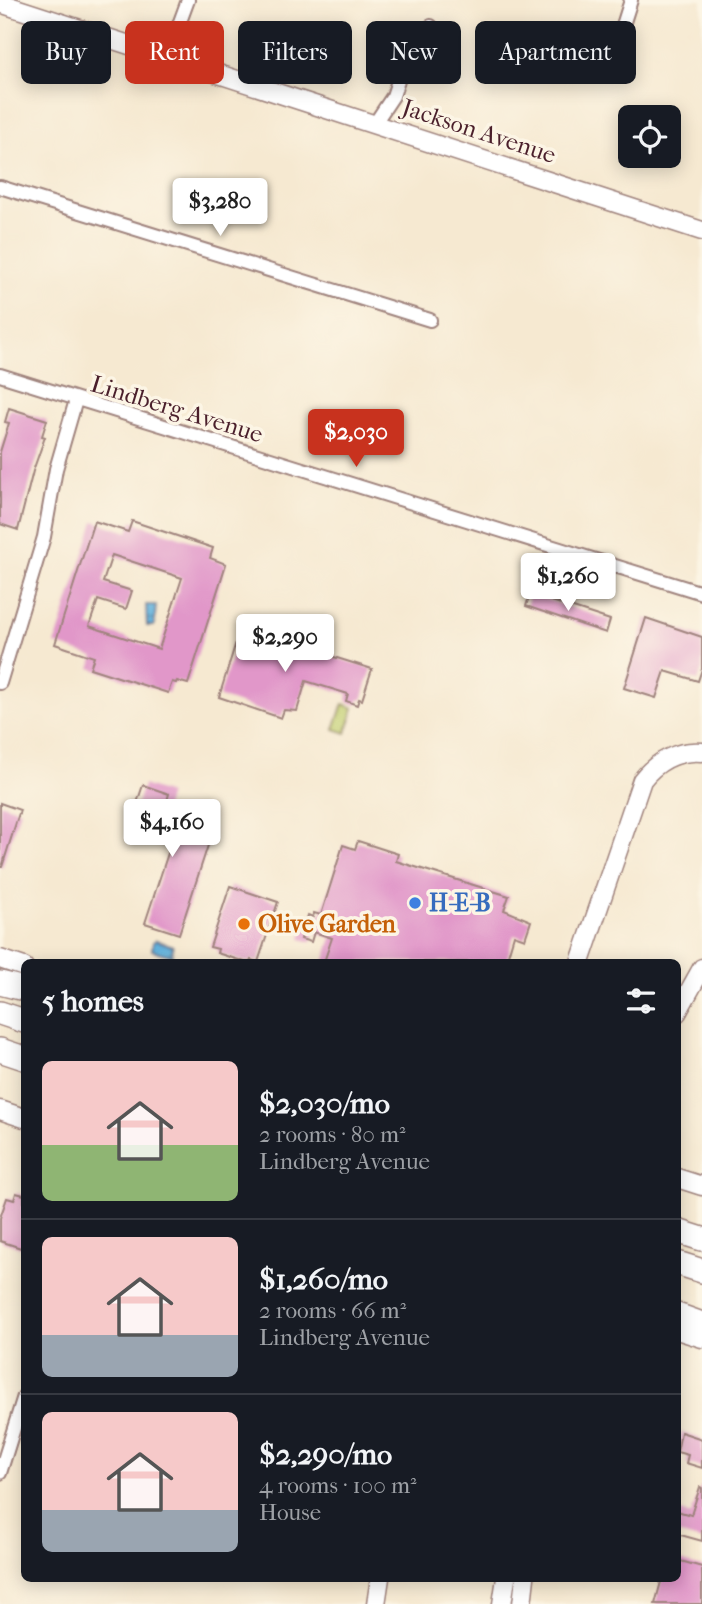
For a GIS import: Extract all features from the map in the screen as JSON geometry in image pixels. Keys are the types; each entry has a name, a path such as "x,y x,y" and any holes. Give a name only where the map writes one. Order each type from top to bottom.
{"highway":[{"path":"0,983 21,988"},
{"path":"0,1013 21,1020"},
{"path":"0,1051 21,1057"},
{"path":"681,1232 702,1239"},
{"path":"681,1264 702,1271"},
{"path":"681,1316 702,1324"}],"street":[{"path":"180,21 188,0"},
{"path":"624,21 631,0"},
{"name":"Jackson Avenue","path":"0,3 125,43"},
{"name":"Jackson Avenue","path":"224,75 702,231"},
{"path":"375,123 393,96 397,84"},
{"path":"0,187 430,320"},
{"name":"Lindberg Avenue","path":"0,375 702,593"},
{"path":"0,684 44,537 56,469 76,400"},
{"path":"581,959 639,789 650,770 660,762 683,753 702,751"},
{"path":"639,789 663,770 684,759 702,757"},
{"path":"0,959 21,966"},
{"path":"681,1006 702,968"},
{"path":"0,1110 21,1117"},
{"path":"681,1179 702,1186"},
{"path":"681,1331 702,1338"},
{"path":"0,1473 21,1406"},
{"path":"376,1604 379,1582"},
{"path":"502,1604 505,1582"},
{"path":"522,1604 525,1582"}],"green space":[{"path":"343,704 354,708 346,733 334,729"}],"water":[{"path":"146,605 156,605 154,626 147,626"},
{"path":"156,940 173,946 172,956 152,950"}],"building":[{"path":"9,408 47,420 42,436 45,437 18,530 0,524 0,452 9,423 5,422"},
{"path":"94,521 128,532 132,521 213,548 210,558 226,564 188,684 172,682 168,693 90,668 94,657 55,644","holes":["112,555 182,578 159,649 89,626 98,600 126,609 132,591 103,582"]},
{"path":"530,594 610,620 606,633 526,606"},
{"path":"646,618 702,637 702,669 698,681 665,671 656,698 624,688"},
{"path":"241,626 372,669 362,700 359,699 357,705 346,701 348,694 306,681 297,711 284,710 281,718 219,697"},
{"path":"143,785 169,794 163,814 213,830 179,934 145,923 173,838 130,824"},
{"path":"0,803 20,810 2,867 0,867"},
{"name":"H-E-B","path":"358,841 398,854 396,861 509,896 504,910 531,921 525,939 514,935 507,959 325,959 332,938 314,932 311,942 301,939 308,915 321,915 343,845 355,849"},
{"name":"Olive Garden","path":"230,886 278,902 259,959 236,959 217,953 218,949 210,947"},
{"path":"16,1193 21,1194 21,1248 0,1241 0,1218 7,1198 14,1200"},
{"path":"681,1432 702,1439 702,1468 686,1463 688,1455 681,1453"},
{"path":"700,1487 702,1541 681,1535 681,1512 691,1515"},
{"path":"681,1561 702,1567 702,1604 655,1604 661,1582 681,1582"}],"place":[{"name":"H-E-B","path":"415,903"},
{"name":"Olive Garden","path":"244,924"}]}
